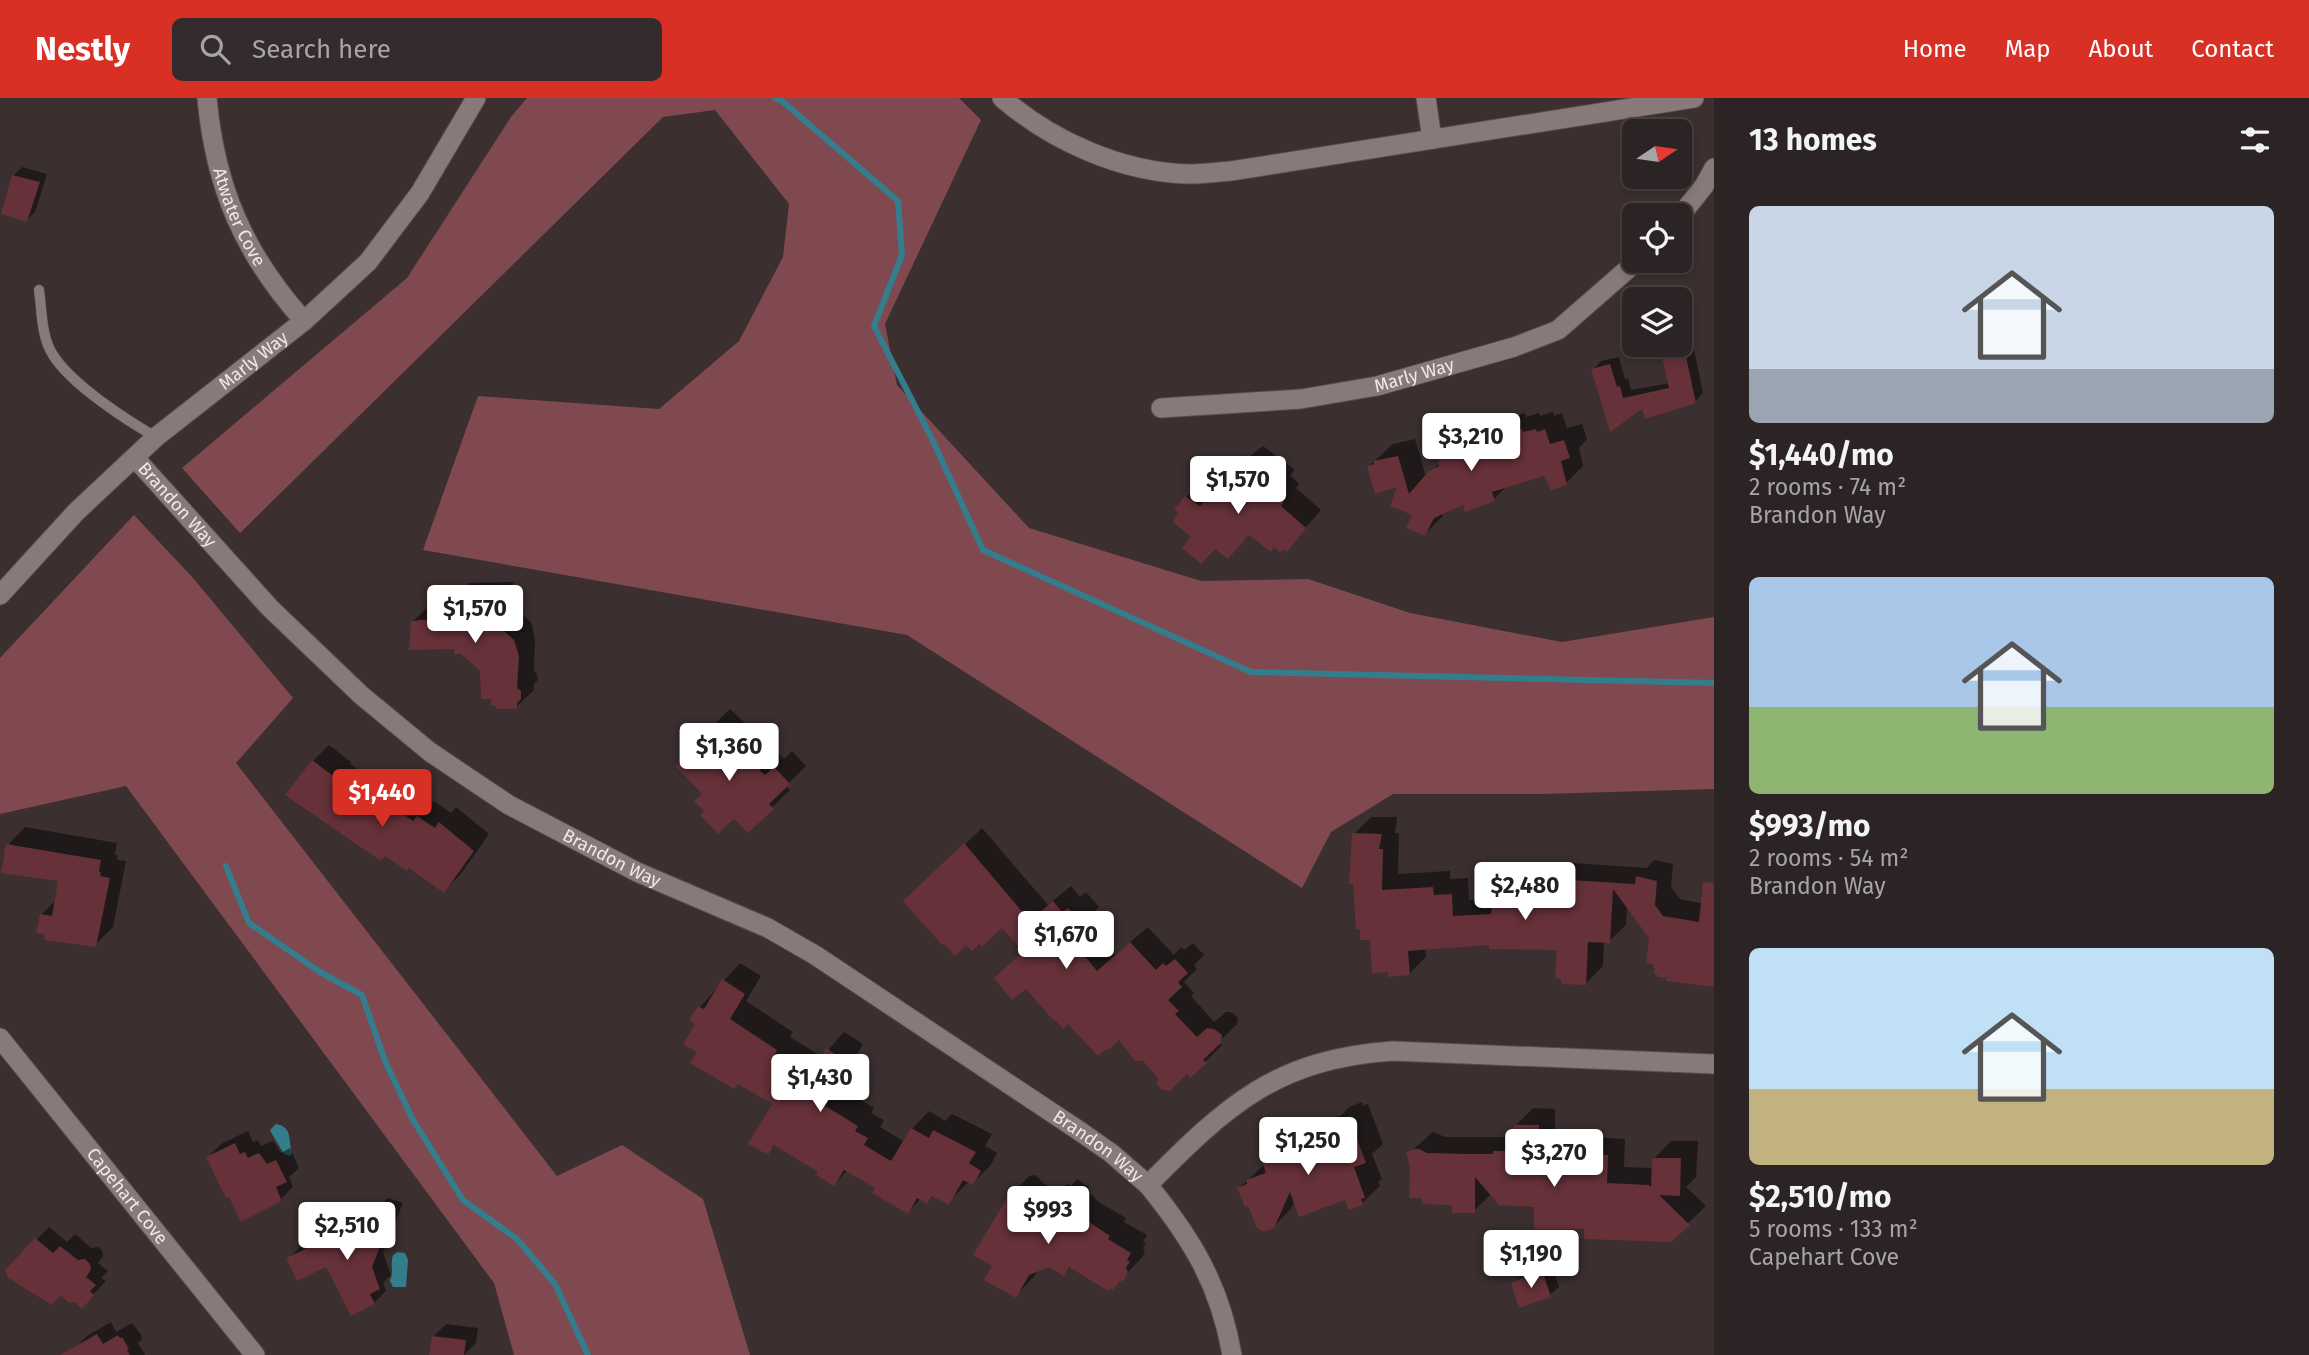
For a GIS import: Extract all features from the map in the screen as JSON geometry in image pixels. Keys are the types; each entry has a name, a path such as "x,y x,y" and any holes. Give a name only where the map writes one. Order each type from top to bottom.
{"street":[{"name":"Atwater Cove","path":"207,98 218,170 237,224 258,264 304,321"},
{"name":"Marly Way","path":"0,595 76,512 156,437 304,321 368,262 419,193 476,98"},
{"path":"1002,98 1038,125 1073,145 1135,166 1171,172 1231,171 1694,98"},
{"path":"1426,98 1432,139"},
{"path":"1690,203 1714,168"},
{"name":"Marly Way","path":"1161,408 1301,399 1377,386 1514,347 1558,330 1623,273"},
{"name":"Brandon Way","path":"135,457 289,627 361,695 430,752 509,805 637,872 768,928 815,955 1111,1153 1148,1185 1193,1245 1215,1289 1227,1328 1231,1355"},
{"name":"Capehart Cove","path":"0,1038 255,1355"},
{"name":"Brandon Way","path":"1148,1185 1221,1114 1257,1089 1308,1066 1358,1054 1393,1051 1714,1064"}],"lane":[{"path":"40,290 46,338 53,355 86,390 156,437"}],"shaded area":[{"path":"527,98 959,98 981,120 885,324 897,385 1029,528 1201,581 1308,579 1410,613 1562,642 1714,617 1714,789 1541,794 1393,794 1331,832 1302,888 907,635 423,550 478,396 659,409 739,341 783,257 789,204 715,110 663,117 240,533 182,468 407,278 511,117"},
{"path":"134,515 193,578 293,698 236,763 557,1176 622,1145 703,1199 750,1355 514,1355 494,1283 126,786 0,814 0,658"}],"water":[{"path":"276,1124 285,1128 289,1135 292,1153 290,1156 284,1154 270,1130"},
{"path":"398,1252 405,1253 408,1260 406,1287 393,1287 390,1281 393,1255"}],"building":[{"path":"12,175 40,182 27,222 1,214"},
{"path":"1662,357 1686,357 1696,403 1645,419 1642,409 1610,432 1591,369 1610,364 1623,398 1669,388"},
{"path":"1463,429 1466,442 1508,429 1509,433 1522,429 1523,432 1536,429 1537,432 1545,429 1550,444 1564,440 1570,458 1561,461 1567,485 1551,490 1544,476 1492,492 1495,501 1465,512 1463,505 1434,518 1425,536 1406,528 1412,515 1390,506 1397,487 1375,494 1367,466 1374,464 1373,461 1398,456 1409,494 1428,472 1439,466 1438,462 1441,461 1435,440 1440,438 1439,435"},
{"path":"1246,461 1280,487 1275,492 1284,502 1281,506 1306,528 1287,552 1284,549 1281,553 1274,547 1271,552 1249,535 1228,559 1215,549 1201,564 1182,548 1191,537 1173,522 1178,513 1174,509 1185,496 1200,506 1229,470 1232,473"},
{"path":"496,598 497,625 514,640 519,656 517,688 521,691 521,699 517,703 517,709 496,709 496,706 491,706 491,699 481,699 480,671 461,654 454,654 454,649 409,650 411,621 432,619 436,605 450,605 450,599"},
{"path":"711,725 765,775 774,767 790,784 769,804 774,809 748,833 734,819 718,834 700,815 704,811 694,801 702,794 675,766 692,750 689,747"},
{"path":"312,760 376,810 381,802 413,821 417,816 435,828 439,822 474,851 444,893 409,868 407,871 385,856 381,861 285,795"},
{"path":"1352,833 1382,834 1379,849 1383,849 1382,890 1433,887 1434,895 1452,894 1453,916 1491,914 1493,886 1551,890 1552,879 1635,884 1636,876 1657,881 1655,905 1663,916 1699,922 1703,882 1714,883 1714,987 1666,981 1667,978 1657,977 1653,964 1646,963 1649,938 1613,889 1610,943 1588,942 1586,985 1561,984 1561,979 1555,978 1557,950 1489,949 1489,945 1408,951 1410,975 1388,977 1388,972 1372,973 1370,940 1360,940 1360,929 1356,929 1353,884 1349,884"},
{"path":"964,843 1030,921 1053,901 1062,912 1068,908 1083,925 1069,937 1097,971 1130,942 1156,970 1163,963 1166,966 1175,959 1188,973 1178,982 1182,987 1168,1000 1179,1011 1175,1014 1197,1037 1207,1028 1222,1035 1221,1043 1203,1060 1207,1063 1190,1078 1187,1074 1170,1091 1162,1090 1157,1085 1158,1078 1143,1061 1135,1061 1119,1040 1098,1056 1068,1024 1063,1029 1054,1021 1026,989 1012,1000 994,978 1023,952 1002,928 982,947 979,944 972,951 966,945 955,956 942,945 903,901"},
{"path":"6,844 101,860 100,876 110,878 96,947 44,940 45,934 36,933 40,914 52,916 58,881 1,873"},
{"path":"722,979 745,994 730,1019 777,1050 774,1055 806,1075 826,1048 847,1062 822,1104 858,1126 855,1131 868,1138 864,1145 891,1161 911,1128 929,1138 933,1130 976,1152 969,1163 981,1171 973,1185 963,1180 949,1205 932,1196 927,1204 917,1198 908,1214 872,1193 875,1188 844,1170 834,1186 816,1175 818,1172 774,1145 768,1155 748,1144 772,1104 738,1084 734,1089 690,1063 697,1052 683,1044 695,1024 689,1020 698,1006 704,1009"},
{"path":"1345,1118 1346,1122 1350,1120 1366,1163 1354,1167 1365,1198 1361,1199 1363,1205 1348,1210 1345,1200 1299,1217 1290,1192 1274,1228 1264,1232 1257,1228 1237,1188 1247,1184 1246,1180 1266,1173 1262,1162 1265,1154 1272,1152 1299,1159 1293,1143 1327,1130 1331,1128 1330,1124"},
{"path":"1514,1125 1539,1125 1538,1152 1608,1155 1607,1183 1651,1187 1652,1158 1681,1158 1680,1196 1659,1195 1690,1225 1671,1242 1584,1239 1584,1229 1534,1229 1534,1207 1499,1205 1475,1177 1475,1213 1452,1213 1452,1205 1422,1204 1422,1198 1409,1198 1410,1166 1406,1153 1414,1149 1427,1153 1470,1154 1514,1151"},
{"path":"235,1143 240,1154 245,1152 248,1158 259,1153 267,1164 276,1160 287,1182 276,1187 280,1202 241,1222 206,1157"},
{"path":"1018,1191 1025,1200 1043,1210 1049,1200 1054,1203 1058,1196 1073,1204 1070,1209 1110,1236 1108,1239 1131,1253 1127,1260 1130,1262 1126,1267 1128,1272 1124,1280 1108,1291 1069,1267 1064,1276 1049,1267 1029,1275 1016,1298 984,1280 992,1266 973,1255 1010,1193"},
{"path":"374,1209 392,1216 372,1267 380,1289 370,1294 375,1304 351,1316 326,1267 297,1281 286,1258 324,1240 322,1236 337,1229 364,1236"},
{"path":"35,1238 53,1253 60,1246 78,1260 85,1259 90,1264 91,1270 86,1277 96,1285 90,1291 94,1295 82,1309 75,1302 69,1303 61,1295 52,1305 8,1278 5,1270"},
{"path":"1537,1271 1538,1275 1543,1273 1551,1297 1519,1308 1511,1283"},
{"path":"97,1334 103,1344 118,1335 122,1337 130,1355 60,1355"},
{"path":"432,1336 466,1340 464,1355 429,1355"}],"waterway":[{"path":"775,98 782,101 898,201 902,255 874,326 932,439 983,550 1251,672 1714,683"},
{"path":"226,866 249,923 320,972 362,995 385,1061 413,1120 463,1200 517,1239 555,1284 588,1355"}]}
